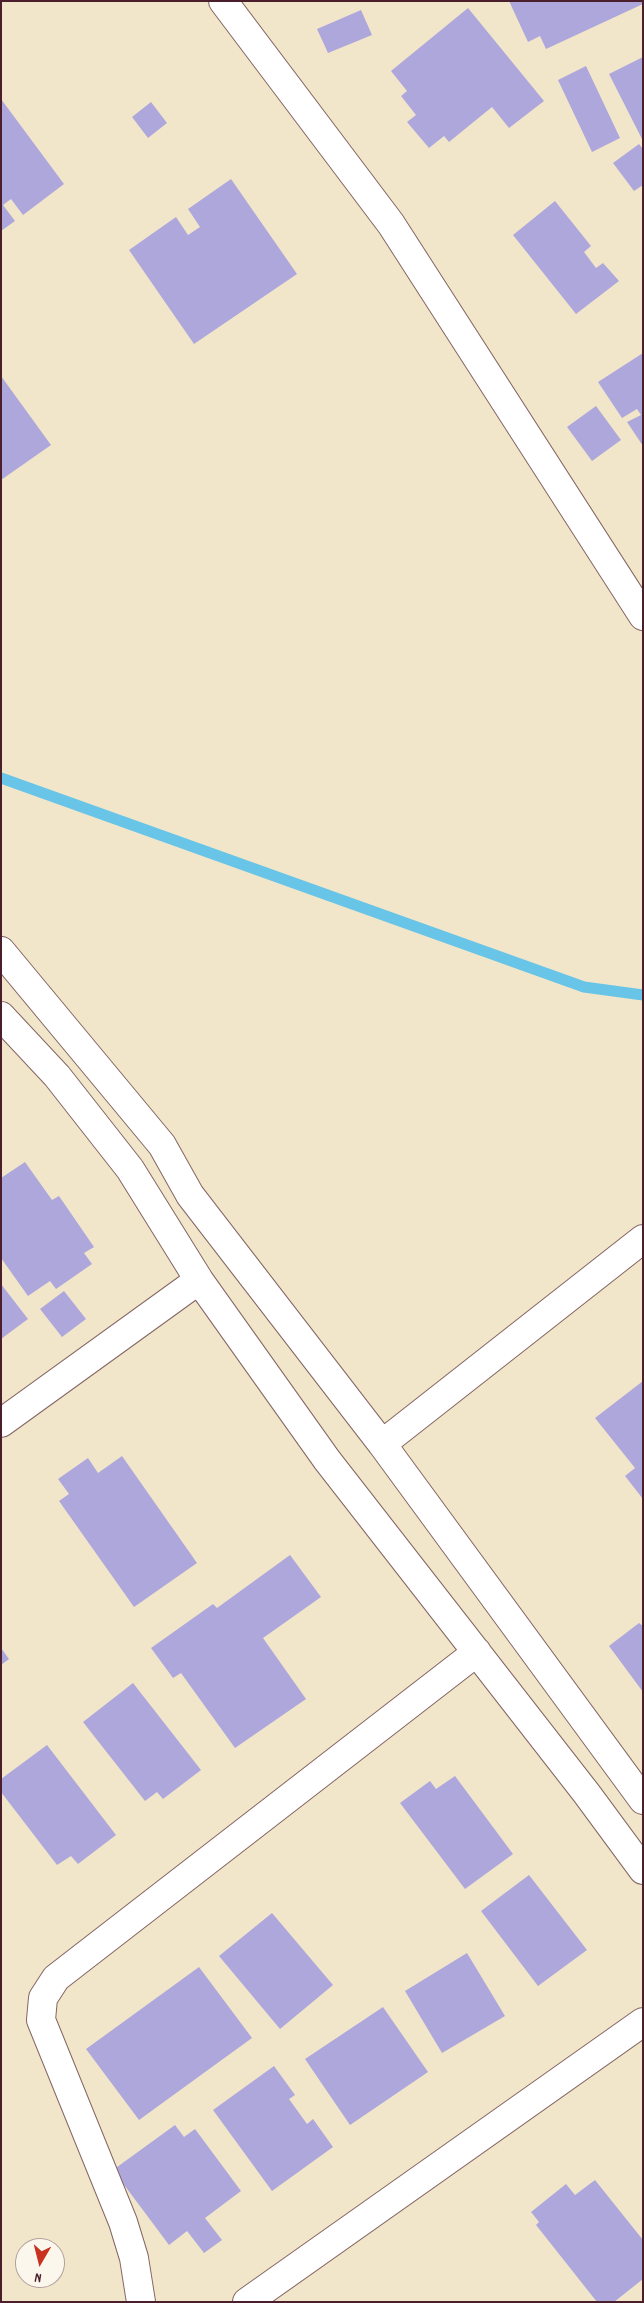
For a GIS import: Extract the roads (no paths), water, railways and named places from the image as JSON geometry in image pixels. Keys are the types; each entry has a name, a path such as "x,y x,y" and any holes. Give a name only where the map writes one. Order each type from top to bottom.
{"street":[{"path":"223,1 391,224 643,616"},
{"path":"1,951 162,1145 190,1195 382,1444 641,1796"},
{"path":"1,1016 57,1076 130,1169 199,1280 327,1460 587,1794 643,1870"},
{"path":"382,1444 643,1239"},
{"path":"1,1423 199,1280"},
{"path":"141,2302 134,2258 123,2222 41,2020 43,1998 56,1978 477,1652"},
{"path":"247,2302 643,2022"}],"waterway":[{"path":"1,778 584,987 643,995"}]}
